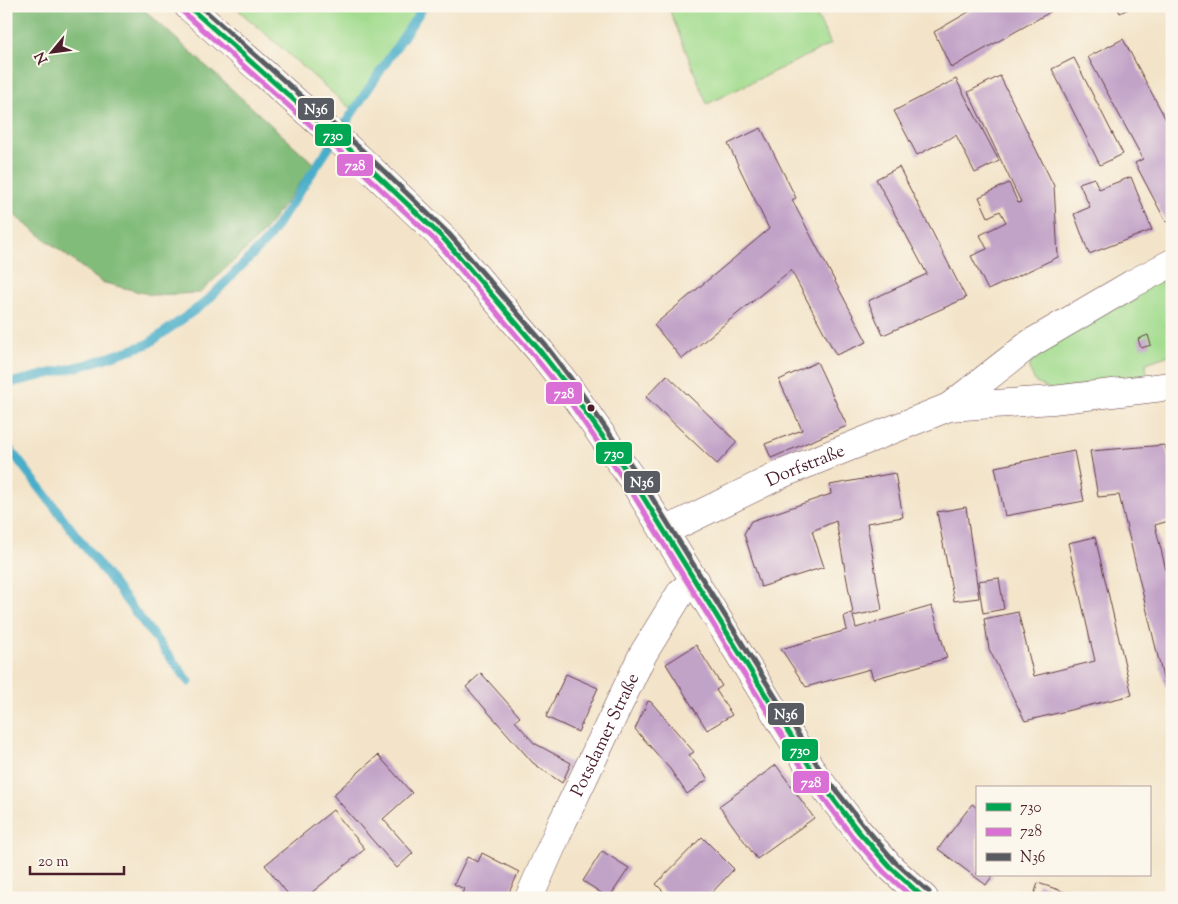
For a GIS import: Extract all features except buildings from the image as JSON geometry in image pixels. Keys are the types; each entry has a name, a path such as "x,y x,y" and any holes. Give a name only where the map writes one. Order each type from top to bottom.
{"street":[{"path":"188,6 326,128 444,238 540,351 612,449 665,531 776,714 815,774 858,831 890,867 924,898"},
{"name":"Dorfstraße","path":"665,531 784,473 949,407 1031,342 1172,263"},
{"name":"Dorfstraße","path":"949,407 1053,400 1172,386"},
{"name":"Potsdamer Straße","path":"529,898 562,823 643,654 681,592 696,581"}],"green space":[{"path":"6,6 140,6 314,164 262,234 200,293 152,295 101,282 6,209"},
{"path":"234,6 422,6 352,110"},
{"path":"668,6 812,6 831,44 707,104"},
{"path":"1172,274 1172,354 1146,363 1147,376 1052,390 1036,383 1029,369 1034,351"}],"waterway":[{"path":"6,384 85,365 148,344 206,302 267,240 424,6"},
{"path":"6,444 189,682"}],"transit line":[{"name":"730","path":"188,6 357,156 444,239 540,351 569,388 632,479 815,775 858,831 890,867 924,898"},
{"name":"N36","path":"200,6 362,150 449,234 546,346 575,384 638,475 821,771 895,862 929,892"},
{"name":"728","path":"183,12 352,162 439,244 534,356 563,392 626,483 809,779 852,836 884,872 913,898"}]}
